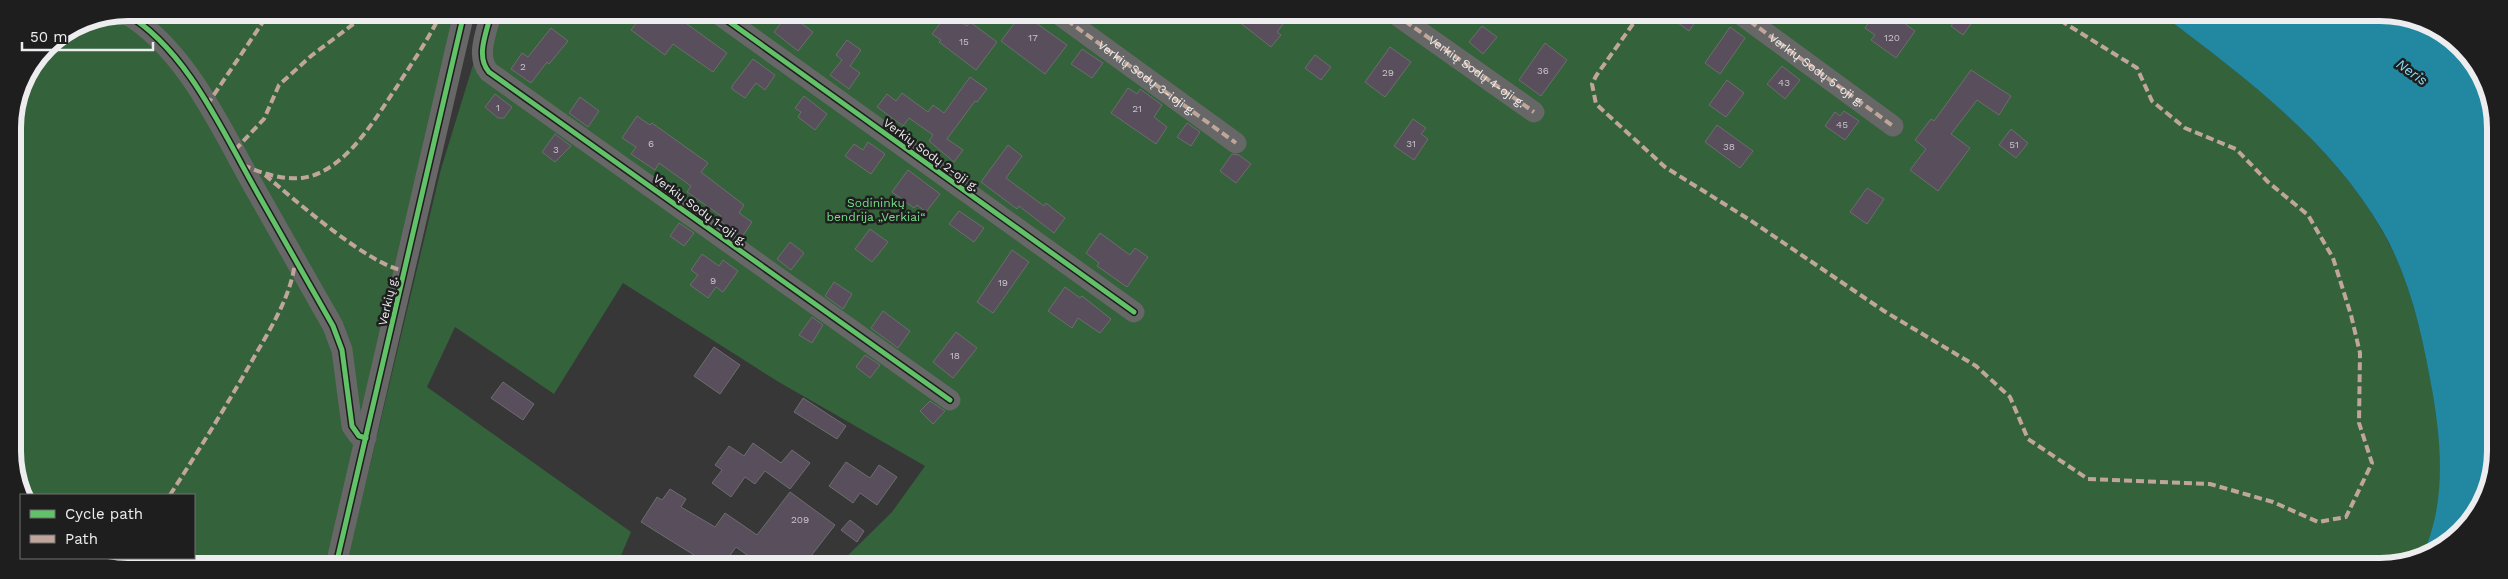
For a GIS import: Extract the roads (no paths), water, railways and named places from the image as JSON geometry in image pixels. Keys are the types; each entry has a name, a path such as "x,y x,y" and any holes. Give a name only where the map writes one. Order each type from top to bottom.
{"street":[{"path":"138,21 161,41 186,73 235,150 332,326 342,350 352,426 359,436 366,438"},
{"name":"Verkių g.","path":"337,558 462,21"},
{"name":"Verkių Sodų 1-oji g.","path":"489,21 482,54 482,64 490,72 950,400"},
{"name":"Verkių Sodų 2-oji g.","path":"728,21 1134,312"},
{"name":"Verkių Sodų 3-ioji g.","path":"1068,21 1236,143"},
{"name":"Verkių Sodų 4-oji g.","path":"1405,21 1534,112"},
{"name":"Verkių Sodų 5-oji g.","path":"1750,21 1893,126"}],"water":[{"name":"Neris","path":"2170,21 2386,21 2400,23 2427,32 2445,43 2465,63 2479,87 2485,108 2487,129 2486,464 2479,492 2465,516 2439,540 2425,548 2435,519 2440,478 2440,457 2436,415 2425,352 2415,310 2401,269 2382,230 2361,197 2337,167 2311,138 2282,111"}],"park label":[{"name":"Sodininkų bendrija „Verkiai“","path":"876,210"}]}
